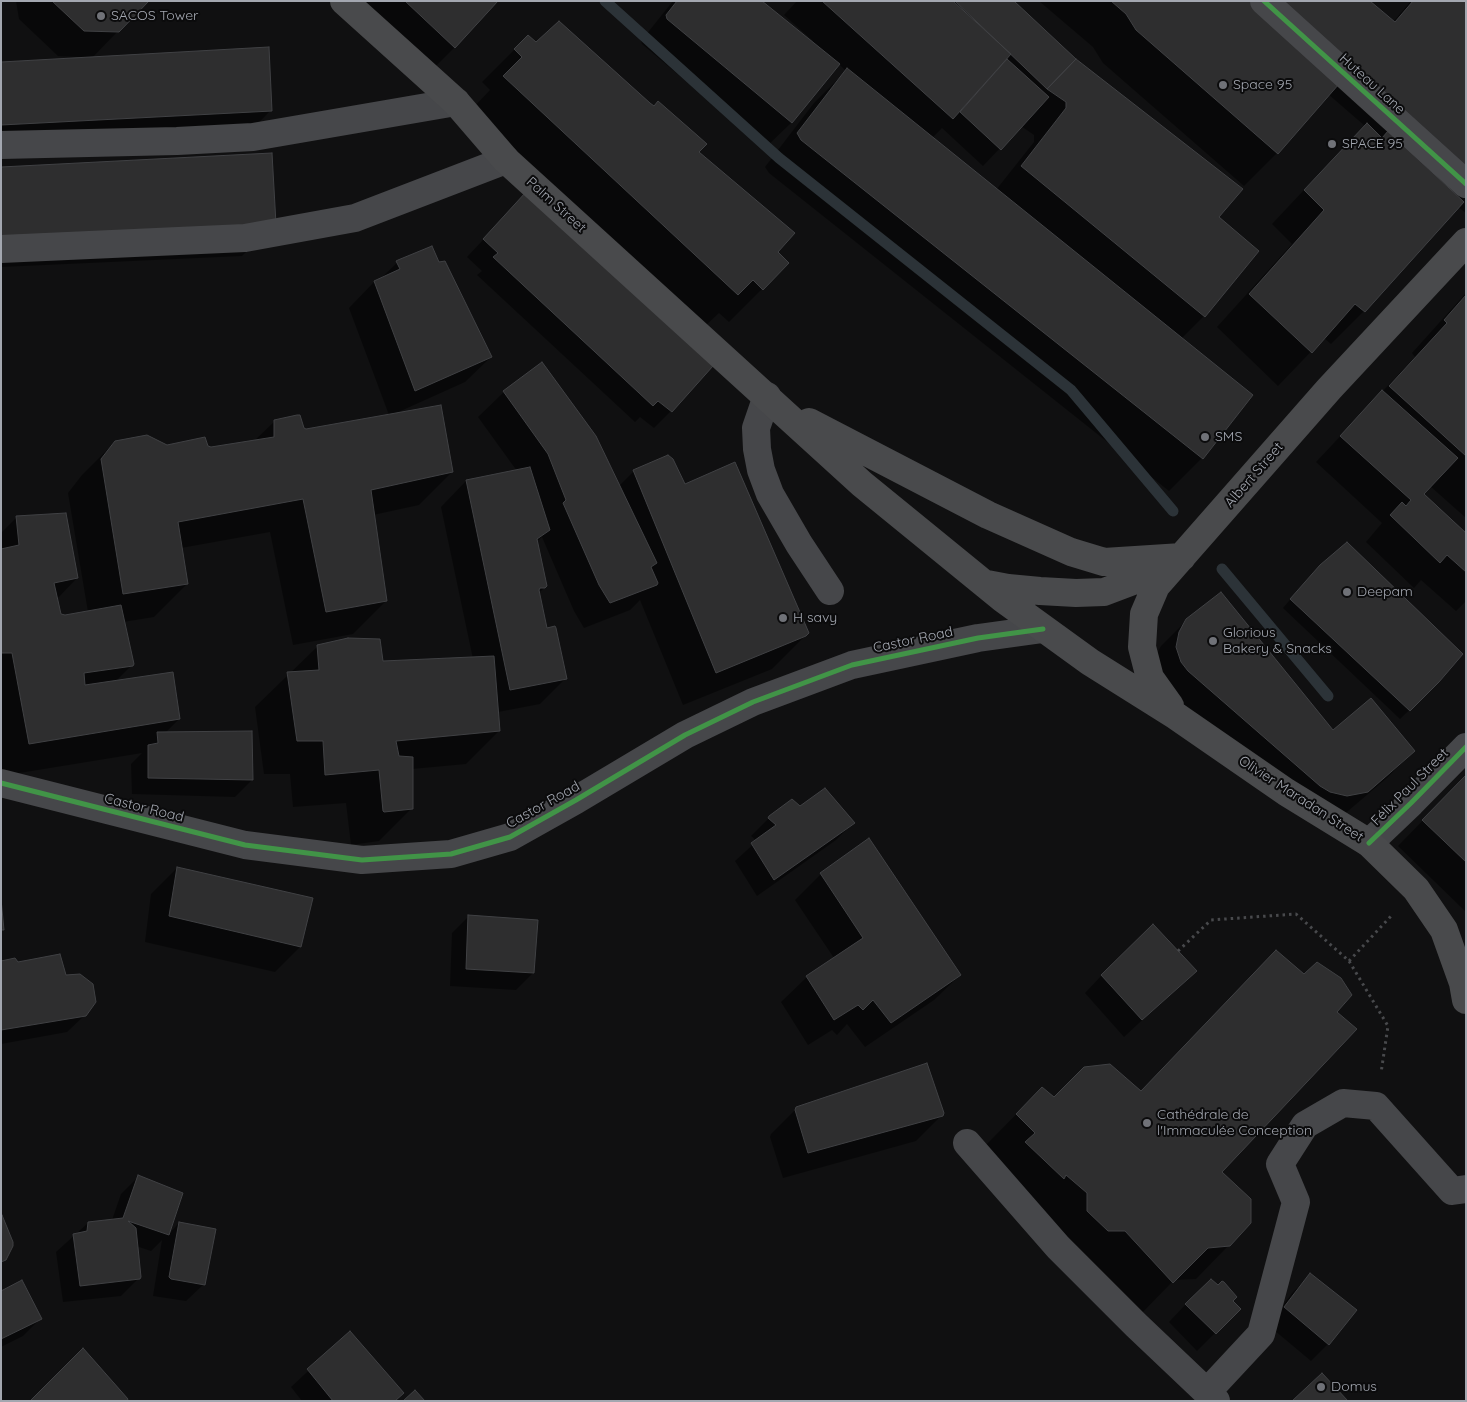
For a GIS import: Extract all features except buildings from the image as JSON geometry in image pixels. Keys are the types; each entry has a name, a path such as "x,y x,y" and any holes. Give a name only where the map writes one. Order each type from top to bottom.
{"main road":[{"name":"Palm Street","path":"344,1 456,102 506,160 770,400"},
{"name":"Albert Street","path":"985,584 1040,591 1104,592 1141,578 1182,557 1329,389 1466,242"},
{"path":"770,400 855,447 988,514 1071,552 1104,562 1182,557"},
{"name":"Olivier Maradan Street","path":"770,400 862,484 1043,629 1090,662 1176,716 1286,792 1369,843 1416,889 1444,930 1463,983 1466,1000"},
{"path":"1176,716 1150,678 1142,647 1144,614 1156,586 1182,557"}],"street":[{"name":"Huteau Lane","path":"1264,1 1466,184"},
{"path":"1,145 177,141 253,137 456,102"},
{"path":"9,253 244,238 355,218 506,160"},
{"path":"770,400 756,428 761,470 770,494 799,544 830,591"},
{"name":"Castor Road","path":"1,783 244,845 362,860 451,854 510,837 684,735 753,702 852,665 978,638 1043,629"},
{"name":"Félix Paul Street","path":"1369,843 1466,747"},
{"path":"967,1142 1058,1247 1136,1325 1212,1396 1261,1334 1296,1202 1280,1164 1305,1125 1343,1103 1376,1106 1452,1191 1466,1189"}],"path":[{"path":"1349,961 1416,889"},
{"path":"1178,951 1211,920 1296,914 1349,961 1388,1026 1376,1106"}],"waterway":[{"path":"605,1 779,158 1071,390 1173,511"},
{"path":"1222,569 1328,696"}],"cycle path":[{"path":"1264,1 1466,184"},
{"path":"1,783 245,845 362,860 451,854 510,837 685,735 753,702 852,665 978,638 1043,629"},
{"path":"1369,843 1466,747"}],"place":[{"name":"SACOS Tower","path":"101,16"},
{"name":"Space 95","path":"1223,85"},
{"name":"SPACE 95","path":"1332,144"},
{"name":"SMS","path":"1205,437"},
{"name":"Deepam","path":"1347,592"},
{"name":"H savy","path":"783,618"},
{"name":"Glorious Bakery & Snacks","path":"1213,641"},
{"name":"Cathédrale de l'Immaculée Conception","path":"1147,1123"},
{"name":"Domus","path":"1321,1387"}]}
